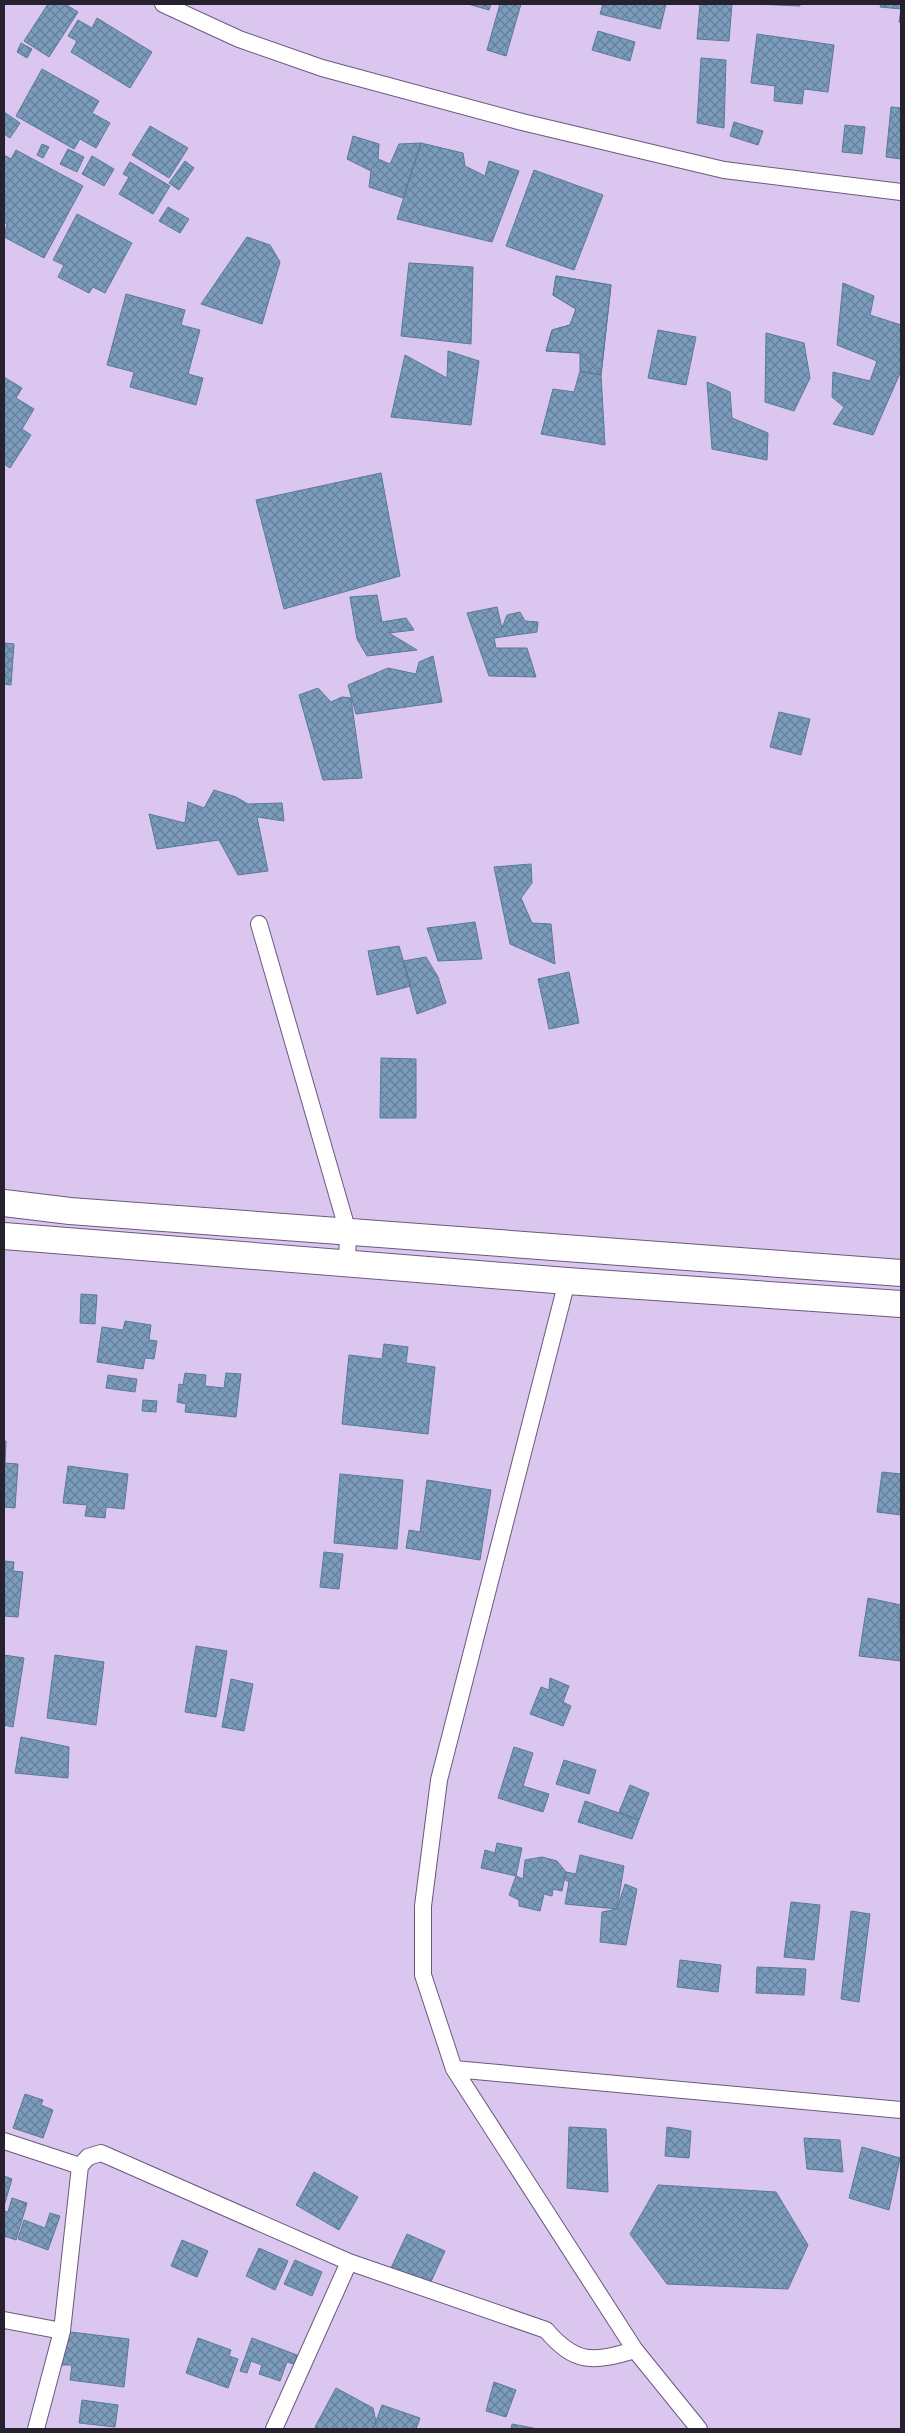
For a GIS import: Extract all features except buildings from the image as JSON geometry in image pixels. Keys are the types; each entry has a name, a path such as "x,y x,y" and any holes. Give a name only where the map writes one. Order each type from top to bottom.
{"main road":[{"path":"4,1203 70,1211 901,1273"},
{"path":"4,1236 901,1304"}],"street":[{"path":"164,4 238,39 322,68 522,122 724,170 901,192"},
{"path":"259,924 348,1232 348,1263"},
{"path":"567,1280 439,1780 423,1906 423,1975 454,2069 635,2350 699,2429"},
{"path":"454,2069 901,2110"},
{"path":"4,2141 80,2166"},
{"path":"36,2429 62,2331 80,2166 88,2157 101,2153 349,2262 546,2330 560,2346 578,2356 603,2359 635,2350"},
{"path":"274,2429 349,2262"},
{"path":"4,2320 62,2331"}]}
